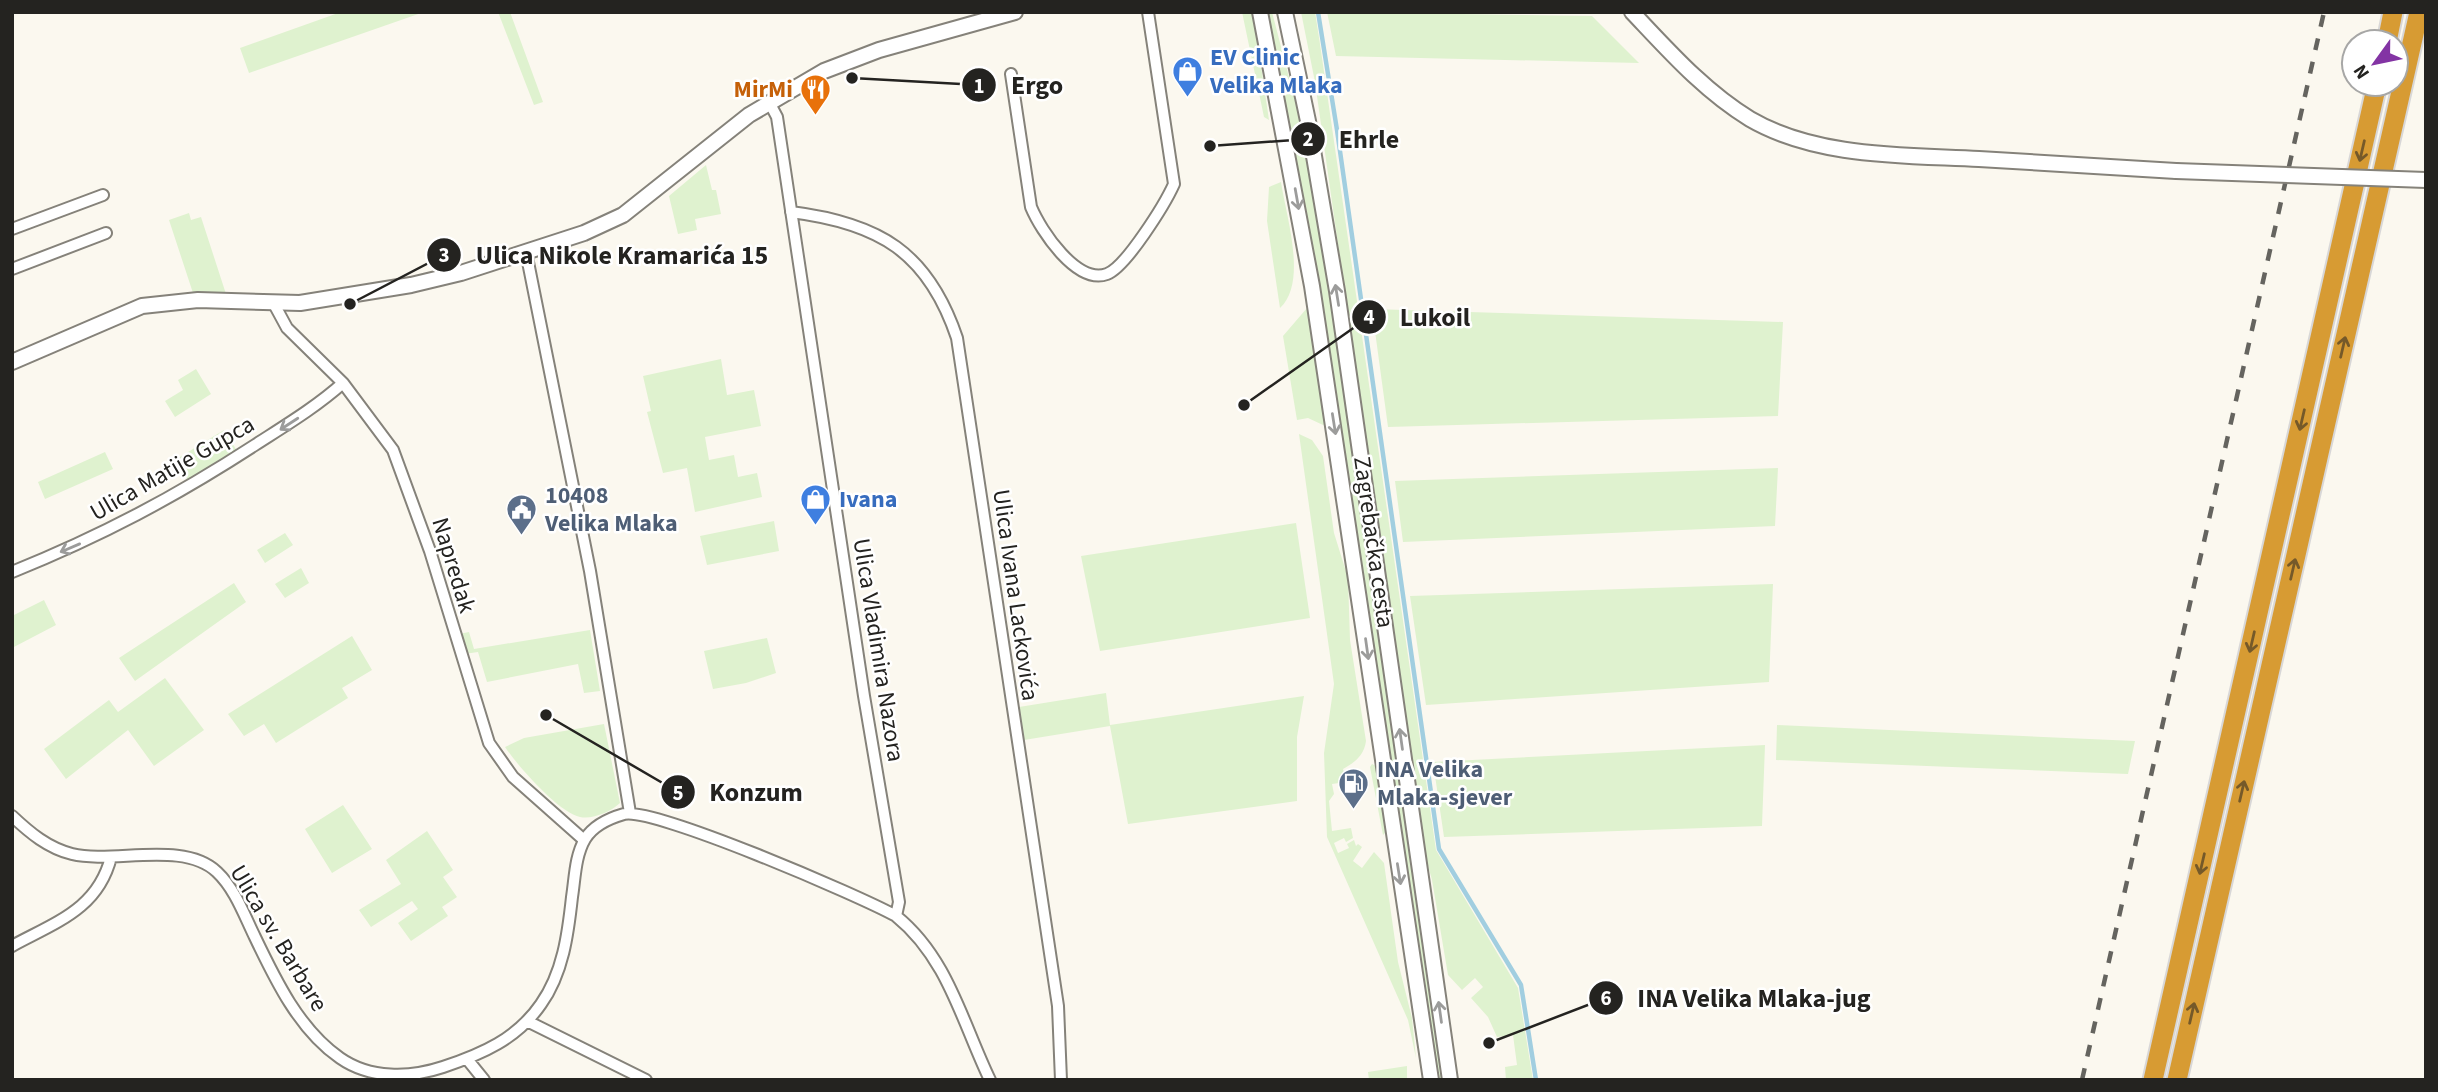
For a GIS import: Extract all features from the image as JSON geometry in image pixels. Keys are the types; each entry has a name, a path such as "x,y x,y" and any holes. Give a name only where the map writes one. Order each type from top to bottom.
{"highway":[{"path":"2177,1080 2418,12"},
{"path":"2153,1080 2374,98"}],"main road":[{"path":"12,362 142,306 198,300 274,304 411,285 526,251 617,219 769,102 824,71 879,50 1015,12"},
{"name":"Zagrebačka cesta","path":"1260,12 1312,286 1431,1080"},
{"path":"1632,12 1703,84 1751,119 1779,132 1816,143 1905,155 2176,171 2426,180"},
{"name":"Zagrebačka cesta","path":"1288,16 1337,291 1450,1080"}],"street":[{"path":"1011,74 1031,207 1038,223 1055,245 1083,271 1096,277 1110,273 1124,261 1174,184 1148,12"},
{"name":"Ulica Vladimira Nazora","path":"769,102 776,117 864,696 899,902 896,916"},
{"path":"12,229 103,195"},
{"name":"Ulica Ivana Lackovića","path":"791,212 851,225 871,232 901,250 927,275 938,291 957,338 1058,1006 1061,1080"},
{"path":"12,270 106,233"},
{"path":"526,251 590,571 630,813"},
{"name":"Napredak","path":"274,304 287,328 344,383 377,425 402,469 489,743 513,777 584,840"},
{"name":"Ulica Matije Gupca","path":"12,572 103,534 156,506 296,419 344,383"},
{"path":"584,840 604,822 630,813 670,822 896,916 919,937 936,960 990,1080"},
{"name":"Ulica sv. Barbare","path":"12,816 37,837 61,851 111,857 187,858 216,870 234,895 289,1000 324,1046 360,1069 418,1077 467,1059 504,1041 527,1021 550,992 568,928 578,860 584,840"},
{"path":"12,946 89,901 103,882 111,857"},
{"path":"527,1021 646,1080"},
{"path":"467,1059 484,1080"}],"green space":[{"path":"341,12 424,12 249,73 240,48"},
{"path":"498,12 510,12 543,102 534,105"},
{"path":"1242,12 1253,12 1269,120 1264,117"},
{"path":"1268,12 1272,12 1298,112 1324,257 1442,1080 1439,1080 1319,278"},
{"path":"1301,12 1315,12 1436,850 1518,988 1533,1080 1506,1080 1505,1067 1517,1065 1513,1035 1497,1037 1488,1017 1471,998 1483,987 1475,978 1462,990 1448,975 1432,880 1424,851 1315,82"},
{"path":"1327,12 1592,16 1639,63 1336,56"},
{"path":"706,165 712,190 716,190 721,214 695,219 697,230 678,234 669,196"},
{"path":"1281,182 1294,266 1288,297 1280,308 1267,221 1269,187"},
{"path":"189,213 191,220 201,217 226,294 193,293 169,220"},
{"path":"1307,308 1325,424 1323,425 1308,418 1297,420 1283,336"},
{"path":"1372,309 1783,322 1778,416 1388,427"},
{"path":"721,359 727,395 754,390 761,426 705,437 709,460 734,455 738,477 757,473 762,497 695,512 687,468 663,473 647,412 651,411 643,376"},
{"path":"196,369 211,394 175,417 165,401 183,390 178,380"},
{"path":"224,430 239,454 190,484 175,460"},
{"path":"1299,434 1312,440 1323,456 1334,533 1348,578 1350,640 1366,741 1360,756 1343,769 1346,782 1332,784 1334,794 1329,801 1332,831 1351,828 1353,838 1346,842 1344,838 1334,843 1338,853 1349,848 1347,844 1354,840 1356,846 1358,844 1362,847 1353,861 1362,868 1374,852 1384,863 1398,962 1412,1018 1416,1058 1408,1020 1327,837 1324,753 1334,684"},
{"path":"105,452 113,469 45,499 38,482"},
{"path":"1778,468 1775,526 1403,542 1395,481"},
{"path":"774,521 779,551 707,565 700,536"},
{"path":"1296,523 1310,618 1100,651 1081,556"},
{"path":"285,533 293,545 265,563 257,550"},
{"path":"301,568 309,583 285,598 275,584"},
{"path":"234,583 246,602 135,681 119,658"},
{"path":"1773,584 1769,682 1426,705 1410,596"},
{"path":"44,600 56,625 12,648 12,616"},
{"path":"590,630 600,691 584,693 578,664 487,682 478,652 464,654 459,634 469,632 474,649"},
{"path":"352,636 372,670 342,688 348,698 276,743 264,724 244,736 228,714"},
{"path":"767,638 776,673 746,683 713,689 704,651"},
{"path":"165,678 204,730 154,766 128,730 66,779 44,749 109,700 118,712"},
{"path":"1106,693 1110,725 1304,696 1297,737 1297,801 1128,824 1110,726 1024,740 1019,707"},
{"path":"604,724 620,803 596,816 580,817 561,807 528,776 505,747 524,738"},
{"path":"1777,725 2135,741 2128,774 1776,760"},
{"path":"1765,745 1762,826 1444,837 1433,762"},
{"path":"1372,764 1376,766 1386,832 1383,835 1370,767"},
{"path":"343,805 372,849 332,873 305,829"},
{"path":"427,831 453,870 443,877 457,897 442,907 448,916 411,941 398,923 418,909 412,901 371,927 359,910 401,884 386,860"},
{"path":"1407,1066 1407,1080 1369,1080 1368,1072"}],"waterway":[{"path":"1318,12 1439,849 1521,985 1536,1080"}],"railway":[{"path":"2082,1080 2324,12"}],"place":[{"name":"Ergo","path":"852,78"},
{"name":"EV Clinic Velika Mlaka","path":"1187,98"},
{"name":"MirMi","path":"816,116"},
{"name":"Ehrle","path":"1210,146"},
{"name":"Ulica Nikole Kramarića 15","path":"350,304"},
{"name":"Lukoil","path":"1244,405"},
{"name":"Ivana","path":"816,526"},
{"name":"10408 Velika Mlaka","path":"522,536"},
{"name":"Konzum","path":"546,715"},
{"name":"INA Velika Mlaka-sjever","path":"1354,810"},
{"name":"INA Velika Mlaka-jug","path":"1489,1043"}]}
